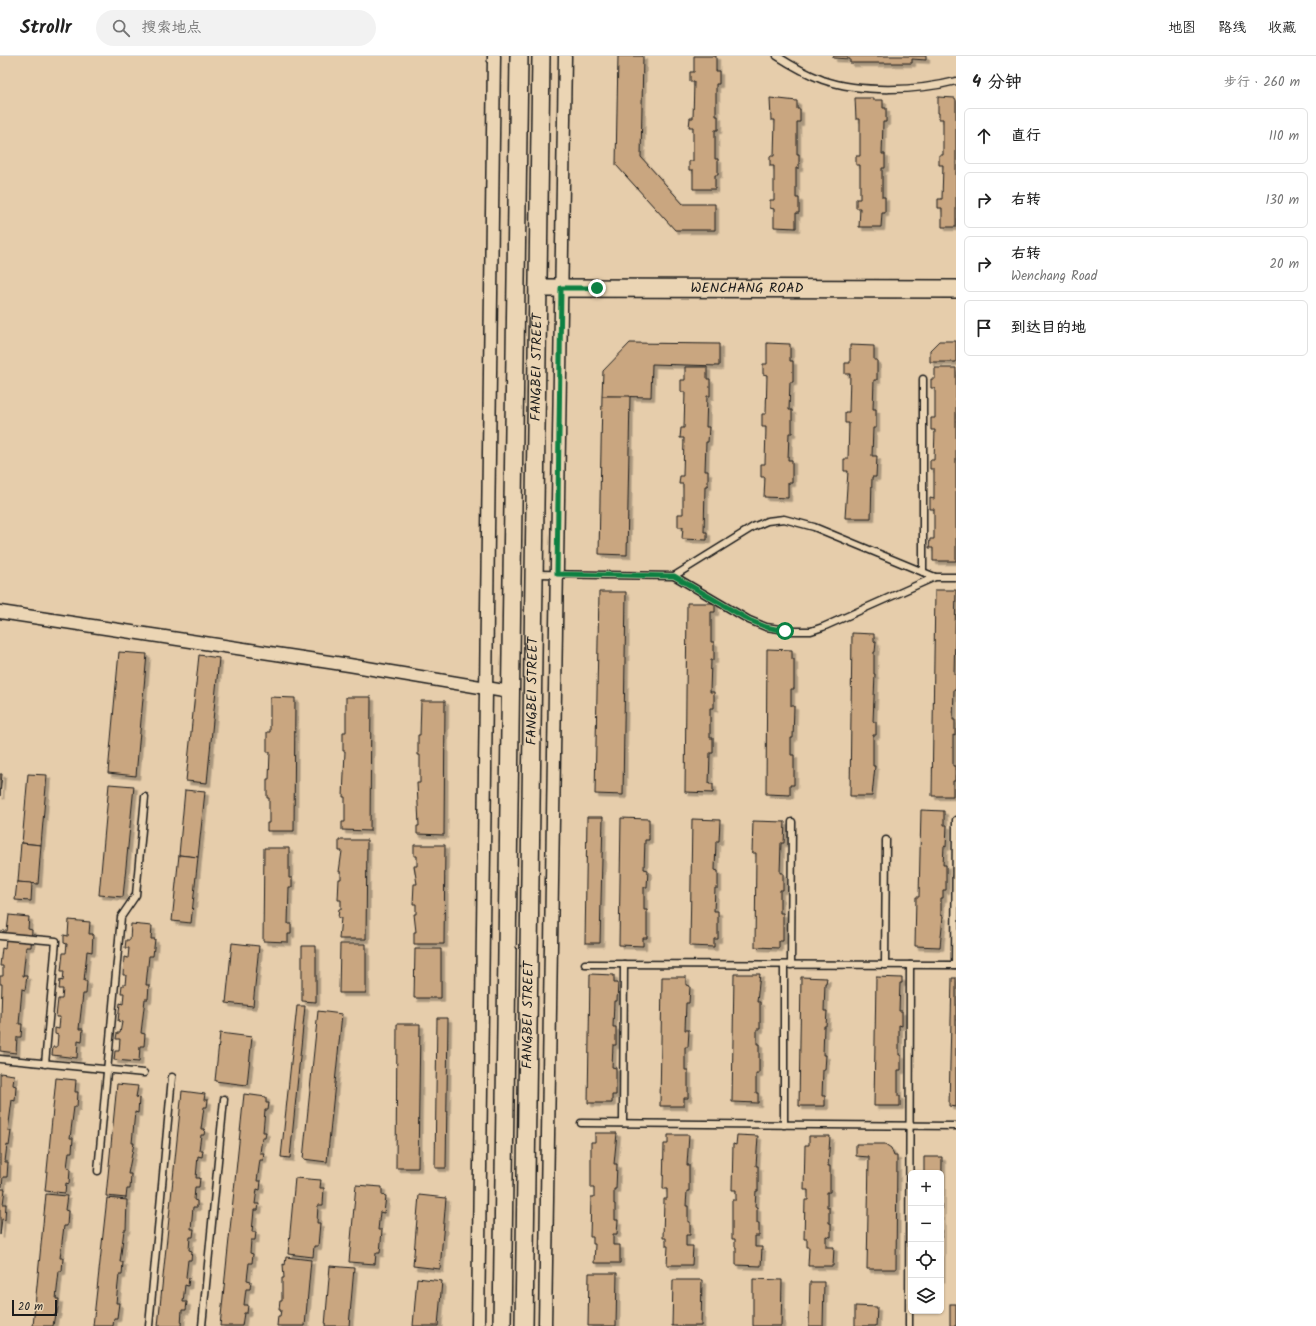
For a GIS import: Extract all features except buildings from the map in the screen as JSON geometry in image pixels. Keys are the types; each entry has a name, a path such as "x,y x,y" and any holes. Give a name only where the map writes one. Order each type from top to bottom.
{"main road":[{"name":"FANGBEI STREET","path":"502,1326 519,56"},
{"name":"FANGBEI STREET","path":"524,1326 541,56"},
{"name":"WENCHANG ROAD","path":"538,288 956,289"}],"street":[{"path":"478,1326 494,56"},
{"path":"545,1326 565,56"},
{"path":"0,612 349,665 510,692"}],"lane":[{"path":"777,56 824,80 857,87 903,89 956,81"},
{"path":"923,379 923,572"},
{"path":"674,576 753,527 767,521 784,519 814,527 935,577 956,577"},
{"path":"534,574 674,576 749,620 774,629 793,631 811,631 823,627 935,577"},
{"path":"98,1171 121,917 136,895 145,797"},
{"path":"585,964 956,965 956,820"},
{"path":"791,965 792,822"},
{"path":"885,965 886,840"},
{"path":"0,936 56,941 45,1064"},
{"path":"623,1124 624,964"},
{"path":"784,965 784,1125"},
{"path":"909,1326 910,965"},
{"path":"0,1059 144,1073"},
{"path":"149,1326 172,1077"},
{"path":"202,1326 224,1099"},
{"path":"581,1123 956,1126"}],"route":[{"path":"597,288 561,288 557,574 674,576 749,620 766,627 785,631"}]}
